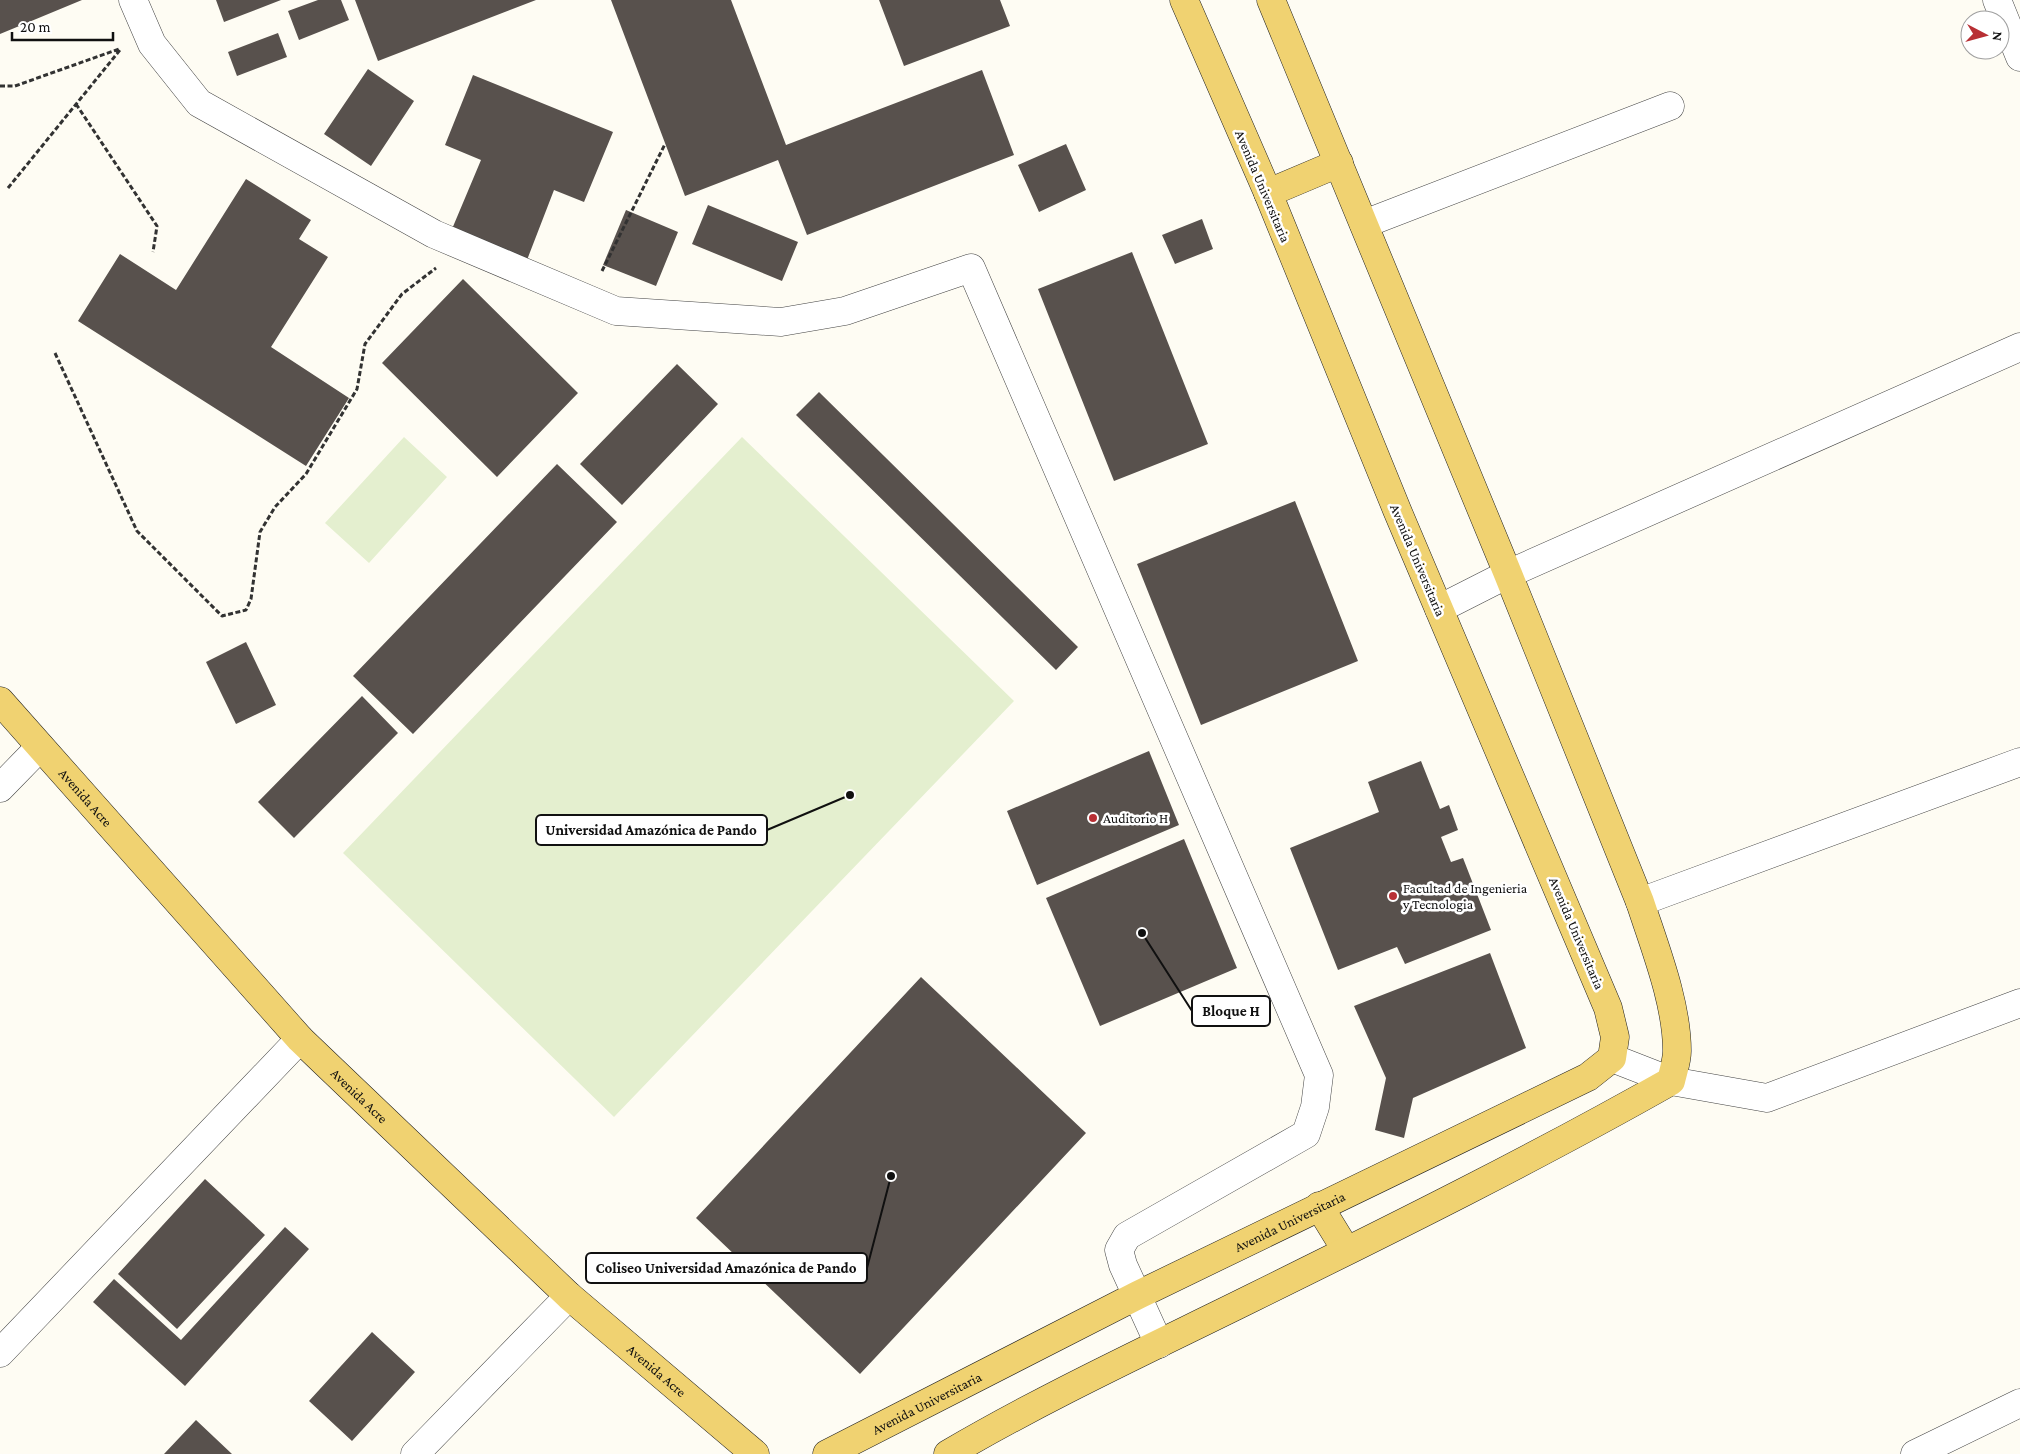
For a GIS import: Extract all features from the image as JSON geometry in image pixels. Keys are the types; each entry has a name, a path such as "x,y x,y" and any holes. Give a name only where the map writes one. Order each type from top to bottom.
{"main road":[{"name":"Avenida Universitaria","path":"827,1454 1138,1295 1588,1077 1612,1058 1615,1037 1608,1008 1439,609 1268,193 1184,0"},
{"path":"948,1454 1020,1412 1346,1250 1604,1119 1672,1081 1677,1052 1672,1010 1640,902 1508,574 1271,0"},
{"path":"1268,193 1339,162"},
{"name":"Avenida Acre","path":"0,701 300,1039 570,1296 755,1454"},
{"path":"1319,1206 1346,1250"}],"street":[{"path":"133,0 152,44 199,103 434,234 616,312 781,322 845,311 971,268 1319,1075 1315,1107 1306,1134 1127,1236 1119,1250 1123,1265 1159,1344"},
{"path":"1997,0 2020,57"},
{"path":"1364,224 1670,106"},
{"path":"1439,609 1508,574 2020,348"},
{"path":"0,788 40,747"},
{"path":"1640,902 2020,762"},
{"path":"1612,1058 1672,1081 1767,1098 2020,1003"},
{"path":"0,1353 300,1039"},
{"path":"415,1454 570,1296"},
{"path":"1915,1454 2020,1403"}],"path":[{"path":"0,86 16,86 122,48 8,188"},
{"path":"76,104 157,226 152,252"},
{"path":"588,300 665,144"},
{"path":"55,353 137,531 222,616 246,610 251,599 260,532 275,507 306,474 357,389 365,344 402,294 465,247"}],"green space":[{"path":"404,437 447,477 369,563 325,523"},
{"path":"742,437 1014,701 614,1117 343,853"}],"building":[{"path":"0,0 82,0 0,34"},
{"path":"216,0 281,0 224,22"},
{"path":"318,0 341,0 349,20 299,40 288,11"},
{"path":"355,0 536,0 378,61"},
{"path":"611,0 731,0 786,145 982,70 1014,155 807,235 778,160 685,196"},
{"path":"879,0 1000,0 1010,26 904,66"},
{"path":"278,33 287,57 237,76 228,52"},
{"path":"368,69 414,101 371,166 324,134"},
{"path":"473,75 613,132 584,202 554,190 527,260 452,229 481,160 445,145"},
{"path":"1066,144 1086,190 1039,212 1018,165"},
{"path":"246,179 311,220 299,239 328,257 271,347 349,398 306,466 78,321 120,254 176,290"},
{"path":"708,205 798,242 782,281 692,244"},
{"path":"626,210 678,232 656,286 603,265"},
{"path":"1202,219 1213,249 1175,264 1162,235"},
{"path":"1132,252 1208,444 1114,481 1038,289"},
{"path":"463,279 578,393 497,477 382,363"},
{"path":"677,364 718,404 622,505 580,464"},
{"path":"819,392 1078,647 1056,670 796,415"},
{"path":"557,464 617,522 413,734 353,676"},
{"path":"1295,501 1358,661 1201,725 1137,564"},
{"path":"246,642 276,705 236,724 206,662"},
{"path":"362,696 398,733 294,838 258,802"},
{"name":"Auditorio H","path":"1149,751 1179,825 1037,885 1007,811"},
{"name":"Facultad de Ingenieria y Tecnologia","path":"1421,761 1440,809 1449,805 1458,830 1441,837 1451,862 1463,858 1491,930 1405,964 1397,947 1338,970 1290,848 1379,812 1368,782"},
{"path":"1184,839 1237,968 1100,1026 1046,898"},
{"path":"1490,953 1526,1048 1413,1098 1404,1138 1375,1130 1386,1078 1354,1006"},
{"path":"921,977 1086,1133 860,1374 696,1218"},
{"path":"205,1179 265,1235 177,1329 118,1274"},
{"path":"285,1227 309,1249 185,1386 93,1302 114,1279 181,1340"},
{"path":"372,1332 415,1372 352,1441 309,1401"},
{"path":"196,1420 232,1454 164,1454"}],"place":[{"name":"Universidad Amazónica de Pando","path":"850,795"},
{"name":"Auditorio H","path":"1093,818"},
{"name":"Facultad de Ingenieria y Tecnologia","path":"1393,896"},
{"name":"Bloque H","path":"1142,933"},
{"name":"Coliseo Universidad Amazónica de Pando","path":"891,1176"}]}
